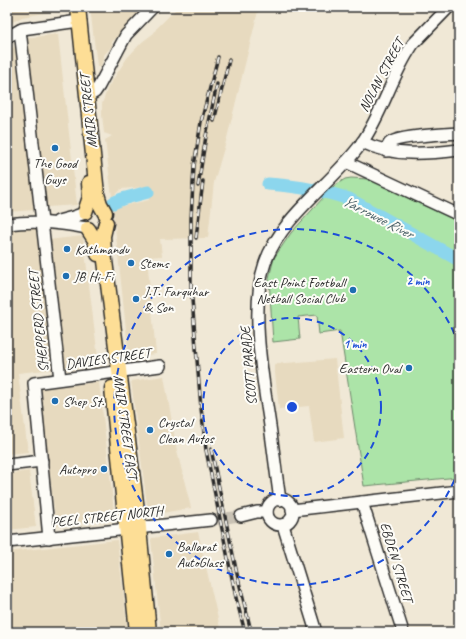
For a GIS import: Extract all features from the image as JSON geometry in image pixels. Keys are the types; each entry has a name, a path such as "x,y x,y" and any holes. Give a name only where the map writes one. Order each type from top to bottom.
{"main road":[{"name":"MAIR STREET","path":"68,7 76,16 97,194 106,218"},
{"name":"MAIR STREET","path":"76,16 90,191 85,212"},
{"path":"95,207 101,209 106,218 102,229 95,232 87,229 82,219 85,212 90,208 95,207"},
{"name":"MAIR STREET EAST","path":"106,218 103,236 114,372"},
{"name":"MAIR STREET EAST","path":"87,229 94,238 98,250 133,528 149,632"},
{"name":"MAIR STREET EAST","path":"133,528 137,632"}],"street":[{"path":"86,97 95,92 99,86 126,35 153,7"},
{"path":"448,8 459,11"},
{"name":"NOLAN STREET","path":"346,162 362,142 413,44 448,8"},
{"path":"7,37 20,30 76,16"},
{"name":"SHEPPERD STREET","path":"20,30 46,222 43,230 60,380 34,383 49,538"},
{"path":"386,151 392,141 459,133"},
{"path":"362,142 386,151 415,154 459,150"},
{"path":"346,162 459,215"},
{"name":"SCOTT PARADE","path":"280,500 262,365 259,324 260,288 265,263 278,237 287,225 346,162"},
{"path":"7,224 46,222 73,217 85,212"},
{"path":"46,222 87,229"},
{"name":"DAVIES STREET","path":"60,380 160,366"},
{"path":"7,465 42,461"},
{"path":"292,510 459,491"},
{"path":"280,500 288,503 292,510 291,519 283,525 274,524 270,520 267,512 272,503 280,500"},
{"name":"EBDEN STREET","path":"362,502 403,632"},
{"path":"241,516 257,512 267,512"},
{"name":"PEEL STREET NORTH","path":"7,542 211,520"},
{"path":"283,525 316,632"}],"shaded area":[{"path":"7,7 56,7 57,11 22,17 7,25"},
{"path":"90,7 145,7 112,42 112,46 104,55 101,66 99,67 97,66"},
{"path":"175,7 259,7 227,138 214,182 208,238 160,239 162,256 147,257 156,354 129,357 113,208 149,200 145,187 121,189 112,197 105,140 112,136 104,133 102,104 108,87 127,58 142,42 154,33 156,29 175,10"},
{"path":"58,34 77,205 47,207 26,38"},
{"path":"17,45 34,210 7,212 7,52"},
{"path":"38,226 54,369 18,373 28,452 7,454 7,230"},
{"path":"83,236 99,366 63,370 48,240"},
{"path":"335,359 344,438 314,442 309,406 279,409 274,364"},
{"path":"164,376 177,451 191,508 150,515 148,513 131,381"},
{"path":"99,382 115,519 56,526 40,389"},
{"path":"29,471 36,527 7,530 7,474"},
{"path":"198,532 221,632 161,632 151,540 152,538"},
{"path":"117,540 128,632 7,632 7,552"}],"green space":[{"path":"345,179 368,179 459,222 459,477 364,486 340,331 319,334 317,315 298,317 300,339 273,342 269,278 274,258 291,233 331,188"}],"waterway":[{"name":"Yarrowee River","path":"268,184 309,189 349,199 459,260"},
{"name":"Yarrowee River","path":"113,203 148,192"}],"tunnel":[{"path":"211,520 241,516"}],"railway":[{"path":"218,57 201,122 194,166 191,218 191,287 206,450 236,598 245,632"},
{"path":"214,121 229,60"},
{"path":"198,186 206,136 217,84"},
{"path":"196,238 203,181"},
{"path":"211,449 237,574 251,631"}],"place":[{"name":"The Good Guys","path":"55,148"},
{"name":"Kathmandu","path":"67,249"},
{"name":"Stems","path":"131,263"},
{"name":"JB Hi-Fi","path":"66,276"},
{"name":"East Point Football Netball Social Club","path":"353,290"},
{"name":"J.T. Farquhar & Son","path":"136,299"},
{"name":"Eastern Oval","path":"409,368"},
{"name":"Shep St.","path":"55,401"},
{"name":"Crystal Clean Autos","path":"150,430"},
{"name":"Autopro","path":"104,469"},
{"name":"Ballarat AutoGlass","path":"169,554"}]}
